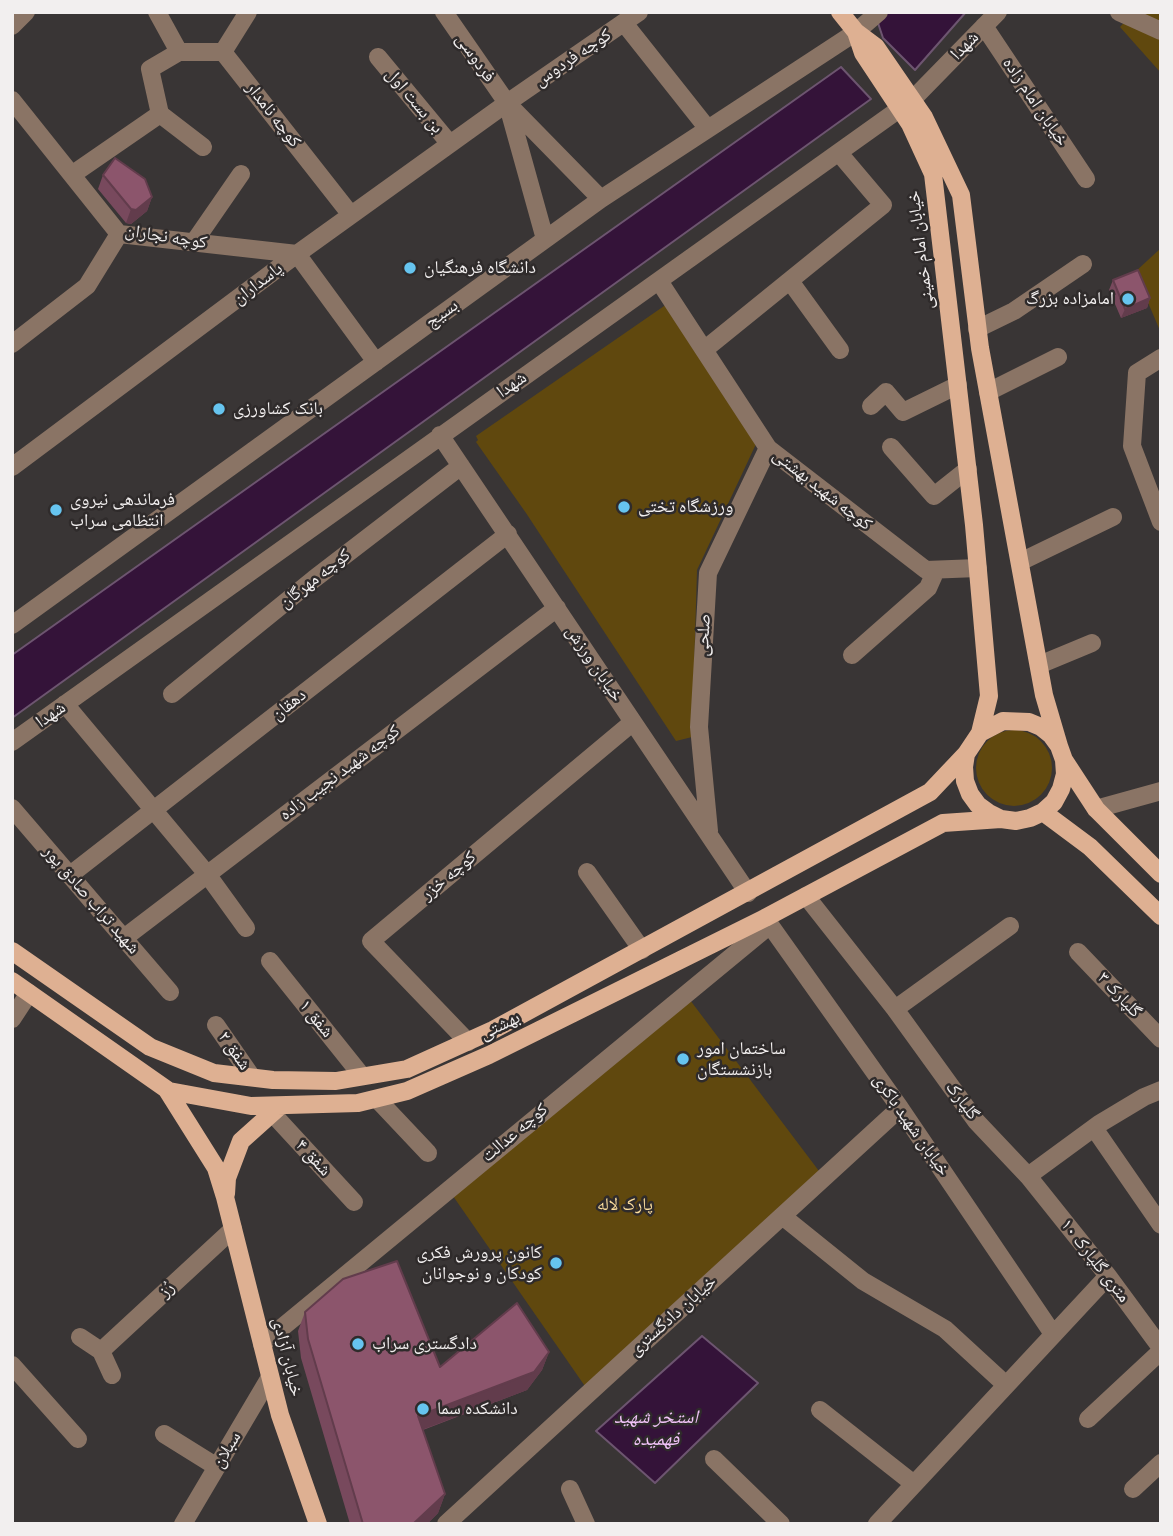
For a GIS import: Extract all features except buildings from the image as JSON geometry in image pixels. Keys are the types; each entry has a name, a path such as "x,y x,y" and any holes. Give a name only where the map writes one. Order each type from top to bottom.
{"main road":[{"name":"خیابان امام خمینی","path":"840,12 856,32 876,47 905,105 910,124 933,174 968,469 989,696 980,733"},
{"name":"خیابان امام خمینی","path":"905,105 923,117 961,195 977,329 988,392 1044,695 1061,753 1096,809 1161,874"},
{"path":"1003,721 1029,722 1051,735 1061,753 1065,774 1061,789 1054,802 1043,812 1030,818 1016,821 1001,819 978,805 965,781 967,754 980,733 1003,721"},
{"name":"بهشتی","path":"12,951 150,1047 214,1073 336,1080 407,1069 468,1042 642,950 930,792 967,754"},
{"path":"1043,812 1090,847 1161,916"},
{"name":"بهشتی","path":"12,981 167,1090 276,1110 359,1103 407,1091 489,1055 767,922 806,896 943,823 1001,819"},
{"path":"748,893 767,922"},
{"name":"خیابان آزادی","path":"167,1090 216,1168 280,1415 318,1524"},
{"path":"225,1197 227,1178 241,1141 276,1110"}],"street":[{"path":"12,26 26,12"},
{"path":"158,12 179,52"},
{"path":"203,147 160,114 150,69 179,52 223,52 248,12"},
{"name":"فردوسی","path":"444,12 507,103"},
{"name":"بسیج","path":"12,625 601,199 856,32 879,12"},
{"name":"شهدا","path":"12,742 905,105 998,12"},
{"path":"1119,12 1161,31"},
{"path":"628,17 708,129"},
{"name":"کوچه فردوس","path":"507,103 628,17"},
{"name":"خیابان امام زاده","path":"984,26 1086,178"},
{"name":"کوچه نامدار","path":"223,52 351,215"},
{"name":"بن بست اول","path":"378,57 450,144"},
{"name":"کوچه نجاران","path":"12,100 119,234 297,254"},
{"path":"507,103 601,199"},
{"path":"507,103 545,239"},
{"name":"پاسداران","path":"12,467 297,254 507,103"},
{"path":"73,174 160,114"},
{"path":"704,349 883,205 839,153"},
{"path":"194,243 240,174"},
{"path":"12,344 87,286 119,234"},
{"path":"297,254 376,362"},
{"path":"977,329 1014,311 1083,264"},
{"name":"کوچه شهید بهشتی","path":"659,281 768,448 926,570 978,568"},
{"path":"790,281 840,349"},
{"path":"988,392 1058,357"},
{"path":"1161,358 1137,373 1132,446 1161,522"},
{"path":"871,407 886,392 902,412 958,385"},
{"name":"خیابان ورزش","path":"440,435 748,893"},
{"path":"891,447 934,496 968,469"},
{"name":"صلحی","path":"709,834 699,727 708,573 768,448"},
{"name":"کوچه مهرگان","path":"172,694 314,579 461,466"},
{"path":"1020,562 1113,517"},
{"name":"دهقان","path":"70,875 508,534"},
{"path":"852,655 928,588 936,570"},
{"name":"کوچه شهید نجیب زاده","path":"124,938 557,608"},
{"path":"1039,665 1092,643"},
{"path":"65,704 207,874 246,928"},
{"name":"کوچه خزر","path":"468,1042 371,941 634,722"},
{"path":"1096,809 1161,791"},
{"name":"شهید تراب صادق پور","path":"12,808 170,992"},
{"path":"587,872 642,950"},
{"name":"گلپارک","path":"806,896 895,1009 976,1121 1028,1176"},
{"name":"خیابان شهید باکری","path":"767,922 900,1108 1053,1334"},
{"name":"کوچه عدالت","path":"262,1344 767,922"},
{"path":"895,1009 1010,926"},
{"name":"گلپارک ۳","path":"1078,951 1161,1039"},
{"name":"شفق ۱","path":"270,961 362,1076"},
{"path":"12,1019 29,993"},
{"name":"شفق ۲","path":"216,1026 252,1077"},
{"path":"1028,1176 1094,1128 1144,1097 1161,1090"},
{"path":"377,1099 428,1153"},
{"name":"خیابان دادگستری","path":"446,1524 900,1108"},
{"name":"شفق ۴","path":"276,1110 354,1202"},
{"path":"1094,1128 1161,1225"},
{"name":"۱۰ متری گلپارک","path":"1028,1176 1108,1276 1161,1350"},
{"path":"786,1219 863,1280 945,1329 1006,1385"},
{"name":"رُز","path":"101,1351 233,1228"},
{"path":"877,1524 1108,1276"},
{"path":"80,1337 101,1351 112,1375"},
{"path":"1088,1419 1161,1350"},
{"name":"سبلان","path":"183,1524 270,1377"},
{"path":"16,1378 78,1439"},
{"path":"820,1410 914,1484"},
{"path":"164,1434 217,1467"},
{"path":"714,1459 780,1524"},
{"path":"1133,1489 1161,1463"},
{"path":"570,1489 586,1524"}],"green space":[{"path":"1134,12 1161,12 1161,73 1120,27"},
{"path":"1161,248 1161,333 1135,272"},
{"name":"ورزشگاه تختی","path":"667,304 756,444 697,570 692,737 676,741 476,442 476,436"},
{"path":"1014,730 1028,733 1041,741 1049,754 1052,768 1049,782 1041,795 1028,803 1014,806 1000,803 987,795 979,782 976,768 979,754 987,741 1000,733"},
{"name":"پارک لاله","path":"690,1000 828,1183 589,1392 453,1196"}],"water":[{"path":"884,12 966,12 915,70 883,38 877,20"},
{"path":"841,67 871,99 12,718 12,655"},
{"name":"استخر شهید فهمیده","path":"702,1336 758,1383 655,1483 596,1431"}],"place":[{"name":"دانشگاه فرهنگیان","path":"410,268"},
{"name":"امامزاده بزرگ","path":"1128,299"},
{"name":"بانک کشاورزی","path":"219,409"},
{"name":"ورزشگاه تختی","path":"624,507"},
{"name":"فرماندهی نیروی انتظامی سراب","path":"56,510"},
{"name":"ساختمان امور بازنشستگان","path":"683,1059"},
{"name":"کانون پرورش فکری کودکان و نوجوانان","path":"556,1263"},
{"name":"دادگستری سراب","path":"358,1344"},
{"name":"دانشکده سما","path":"423,1409"}]}
